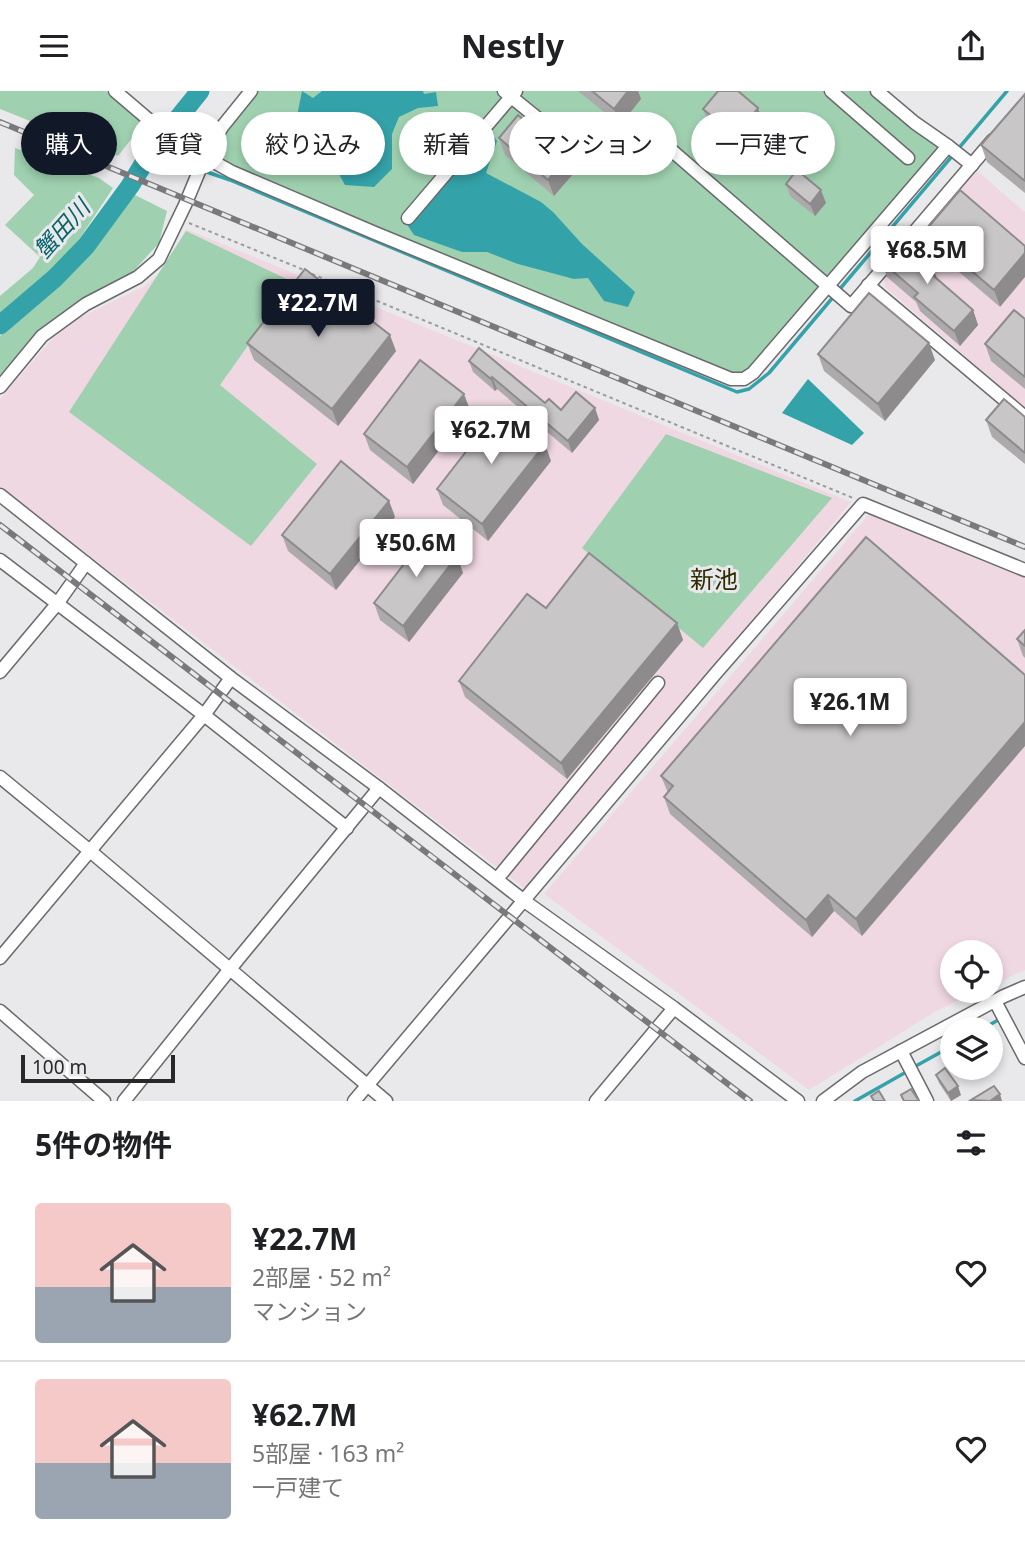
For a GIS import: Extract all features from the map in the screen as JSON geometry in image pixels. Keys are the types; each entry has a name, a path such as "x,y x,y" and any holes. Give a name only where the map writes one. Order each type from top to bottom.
{"street":[{"path":"115,91 140,112"},
{"path":"227,121 251,91"},
{"path":"831,91 908,158"},
{"path":"877,91 972,165"},
{"path":"408,218 510,93 588,159 647,129 851,306 998,134"},
{"path":"227,169 731,379 744,379 753,373 948,146"},
{"path":"0,387 42,336 86,304 138,277 159,259 179,219 196,175"},
{"path":"868,285 1025,417"},
{"path":"0,495 231,678 523,900 798,1101"},
{"path":"354,1101 863,503 1025,570"},
{"path":"0,560 347,828"},
{"path":"0,672 57,604 86,563"},
{"path":"0,958 204,715 231,678"},
{"path":"498,879 658,683"},
{"path":"0,777 386,1101"},
{"path":"124,1101 379,788"},
{"path":"1003,997 1025,987"},
{"path":"823,1101 862,1072 991,1003"},
{"path":"996,1003 1025,1058"},
{"path":"596,1101 674,1008"},
{"path":"0,1011 104,1101"},
{"path":"901,1051 927,1101"}],"path":[{"path":"179,219 863,503"}],"shaded area":[{"path":"975,169 1025,212 1025,408 885,287 884,275"},
{"path":"186,229 851,502 532,886 524,888 0,487 0,399 53,338 79,318 145,286 164,270"},
{"path":"870,513 1025,577 1025,970 1003,980 1003,940 940,940 940,1003 953,1003 809,1090 544,894"}],"green space":[{"path":"0,91 106,91 131,113 131,139 117,156 117,112 21,112 21,117 0,109"},
{"path":"251,91 882,91 942,142 753,373 739,379 248,175 385,175 385,112 241,112 241,172 227,166 227,125"},
{"path":"15,148 21,150 21,175 91,175 113,188 66,259 0,317 0,296 33,268 40,257 5,225 34,195 14,175"},
{"path":"135,195 167,211 159,243 119,287 49,331 0,389 0,336 64,281"},
{"path":"186,231 293,282 220,385 317,464 251,546 69,412"},
{"path":"666,434 832,498 703,648 582,548"}],"water":[{"path":"302,91 313,98 322,91 423,91 424,94 436,92 438,106 399,112 392,134 392,169 374,187 345,185 340,175 385,175 385,112 298,112"},
{"path":"436,175 490,175 541,202 635,292 628,307 604,301 588,278 574,279 518,264 487,252 462,252 414,235 402,217 430,192"},
{"path":"808,379 864,433 852,445 782,413"}],"building":[{"path":"592,91 628,91 614,109"},
{"path":"718,91 738,91 758,108 755,112 707,112 703,109"},
{"path":"1025,94 1025,181 981,145"},
{"path":"509,126 509,147 499,138"},
{"path":"793,175 803,175 821,190 810,204 786,184"},
{"path":"960,190 1025,246 1025,253 994,290 925,231"},
{"path":"901,240 932,266 928,271 973,310 954,331 914,297 918,293 882,262"},
{"path":"305,269 390,335 332,409 247,343"},
{"path":"869,293 929,343 878,404 818,354"},
{"path":"1014,310 1025,319 1025,377 985,344"},
{"path":"479,348 545,403 549,399 561,410 576,392 595,408 568,441 469,361"},
{"path":"420,360 464,394 407,467 364,434"},
{"path":"1004,399 1025,417 1025,453 986,420"},
{"path":"500,408 545,444 482,524 437,489"},
{"path":"341,461 389,501 330,574 282,535"},
{"path":"428,533 457,556 403,626 374,603"},
{"path":"866,537 1025,675 1025,722 856,919 828,895 806,920 664,797 673,786 661,776"},
{"path":"589,553 677,623 561,763 459,681 527,594 546,608"},
{"path":"1025,630 1025,646 1017,639"},
{"path":"940,1072 940,1080 954,1080 958,1086 948,1093 936,1075"},
{"path":"994,1086 1000,1094 990,1101 971,1100"},
{"path":"911,1089 919,1101 904,1101 901,1095"},
{"path":"879,1091 885,1101 874,1101 871,1096"}],"waterway":[{"name":"蟹田川","path":"0,325 55,278 86,246 130,186 150,153 200,91"},
{"path":"839,290 1007,91"},
{"path":"216,175 737,392 749,389 769,373 834,296"},
{"path":"914,1067 940,1053"},
{"path":"855,1101 908,1071"}],"railway":[{"path":"0,122 1025,547"},
{"path":"0,525 750,1101"}],"district":[{"name":"新池","path":"714,580"}]}
